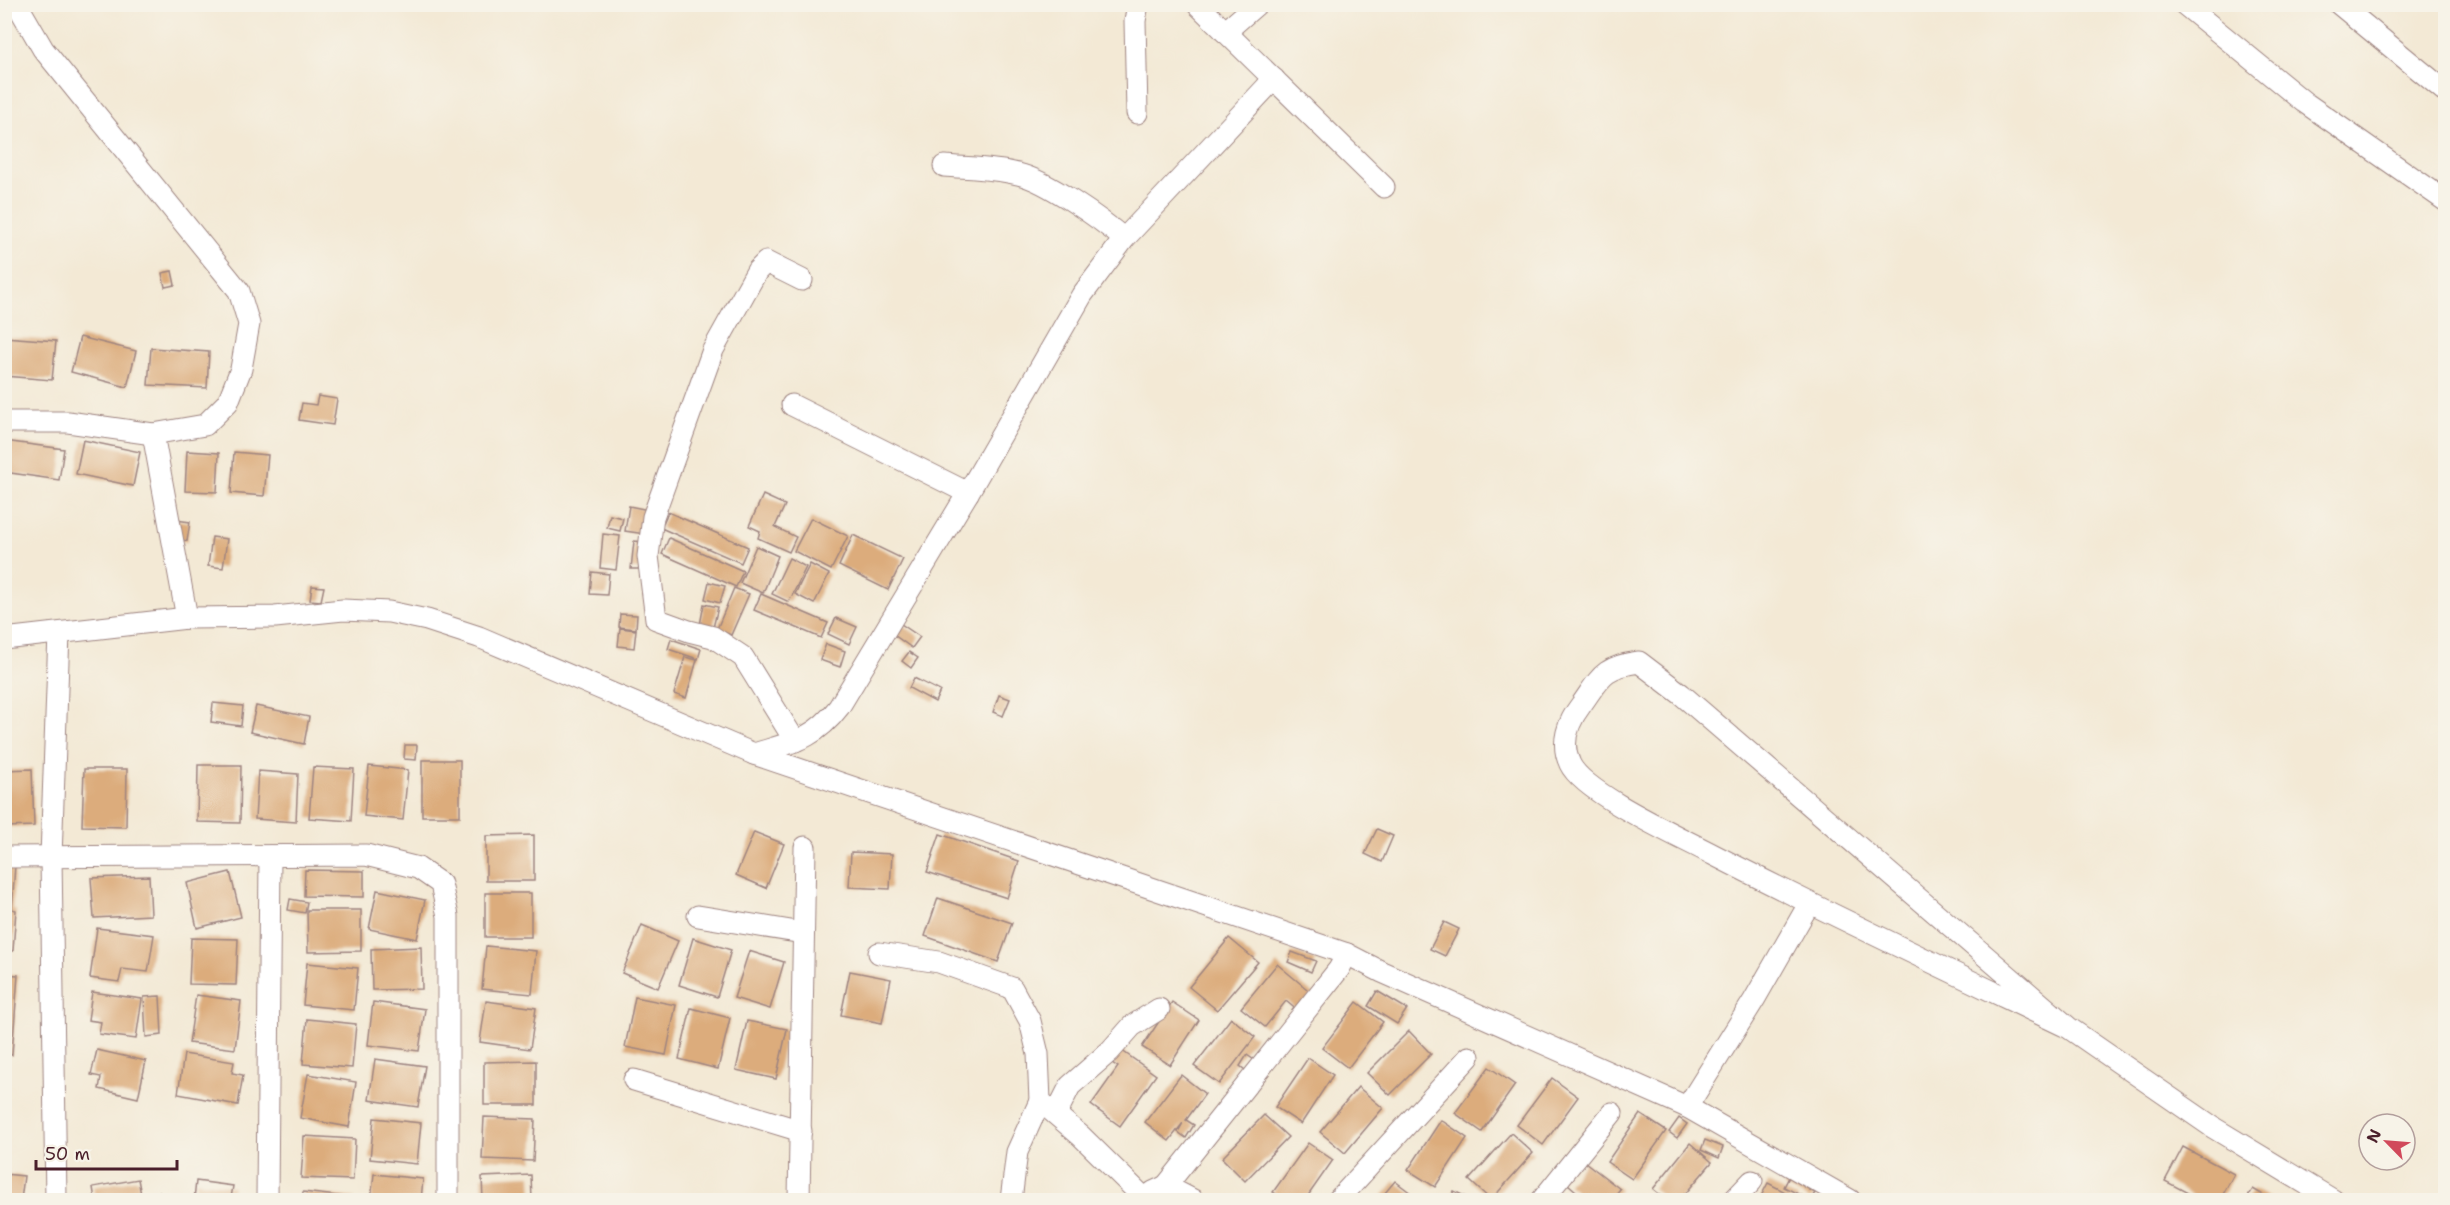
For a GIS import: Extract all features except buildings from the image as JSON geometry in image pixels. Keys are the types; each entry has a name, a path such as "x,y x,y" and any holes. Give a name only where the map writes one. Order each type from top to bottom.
{"street":[{"path":"4,422 68,422 153,434 205,424 228,402 241,369 249,324 239,291 43,49 17,4"},
{"path":"1137,113 1135,21 1138,4"},
{"path":"1197,4 1384,187"},
{"path":"1225,32 1257,4"},
{"path":"2184,4 2304,102 2445,201"},
{"path":"2338,4 2445,92"},
{"path":"754,754 812,734 826,724 839,707 968,493 1082,295 1124,239 1274,79"},
{"path":"944,166 1018,174 1037,181 1106,224 1124,239"},
{"path":"795,741 743,657 713,637 657,619 648,556 653,518 657,506 713,350 735,310 766,262 802,280"},
{"path":"792,405 968,493"},
{"path":"153,434 187,618"},
{"path":"4,639 187,618 275,617 343,610 389,612 427,620 479,637 754,754 1347,954 1382,972 1686,1107 1850,1200"},
{"path":"56,1200 51,857 59,633"},
{"path":"2069,1028 1809,904 1625,809 1581,777 1570,764 1565,745 1569,720 1606,670 1620,664 1639,662 1681,694 2069,1028 2214,1128 2333,1200"},
{"path":"799,1200 805,847"},
{"path":"4,857 366,855 418,868 441,884 448,916 448,1200"},
{"path":"267,1200 270,856"},
{"path":"1686,1107 1754,1000 1809,904"},
{"path":"698,916 803,933"},
{"path":"879,953 939,962 1012,988 1030,1021 1048,1108 1081,1136 1143,1199 1166,1186 1339,969 1347,954"},
{"path":"1011,1200 1017,1152 1048,1108 1110,1051 1132,1026 1159,1009"},
{"path":"1338,1200 1469,1057"},
{"path":"634,1080 801,1131"},
{"path":"1542,1200 1612,1113"},
{"path":"1734,1200 1752,1181"},
{"path":"1166,1186 1193,1200"}]}
